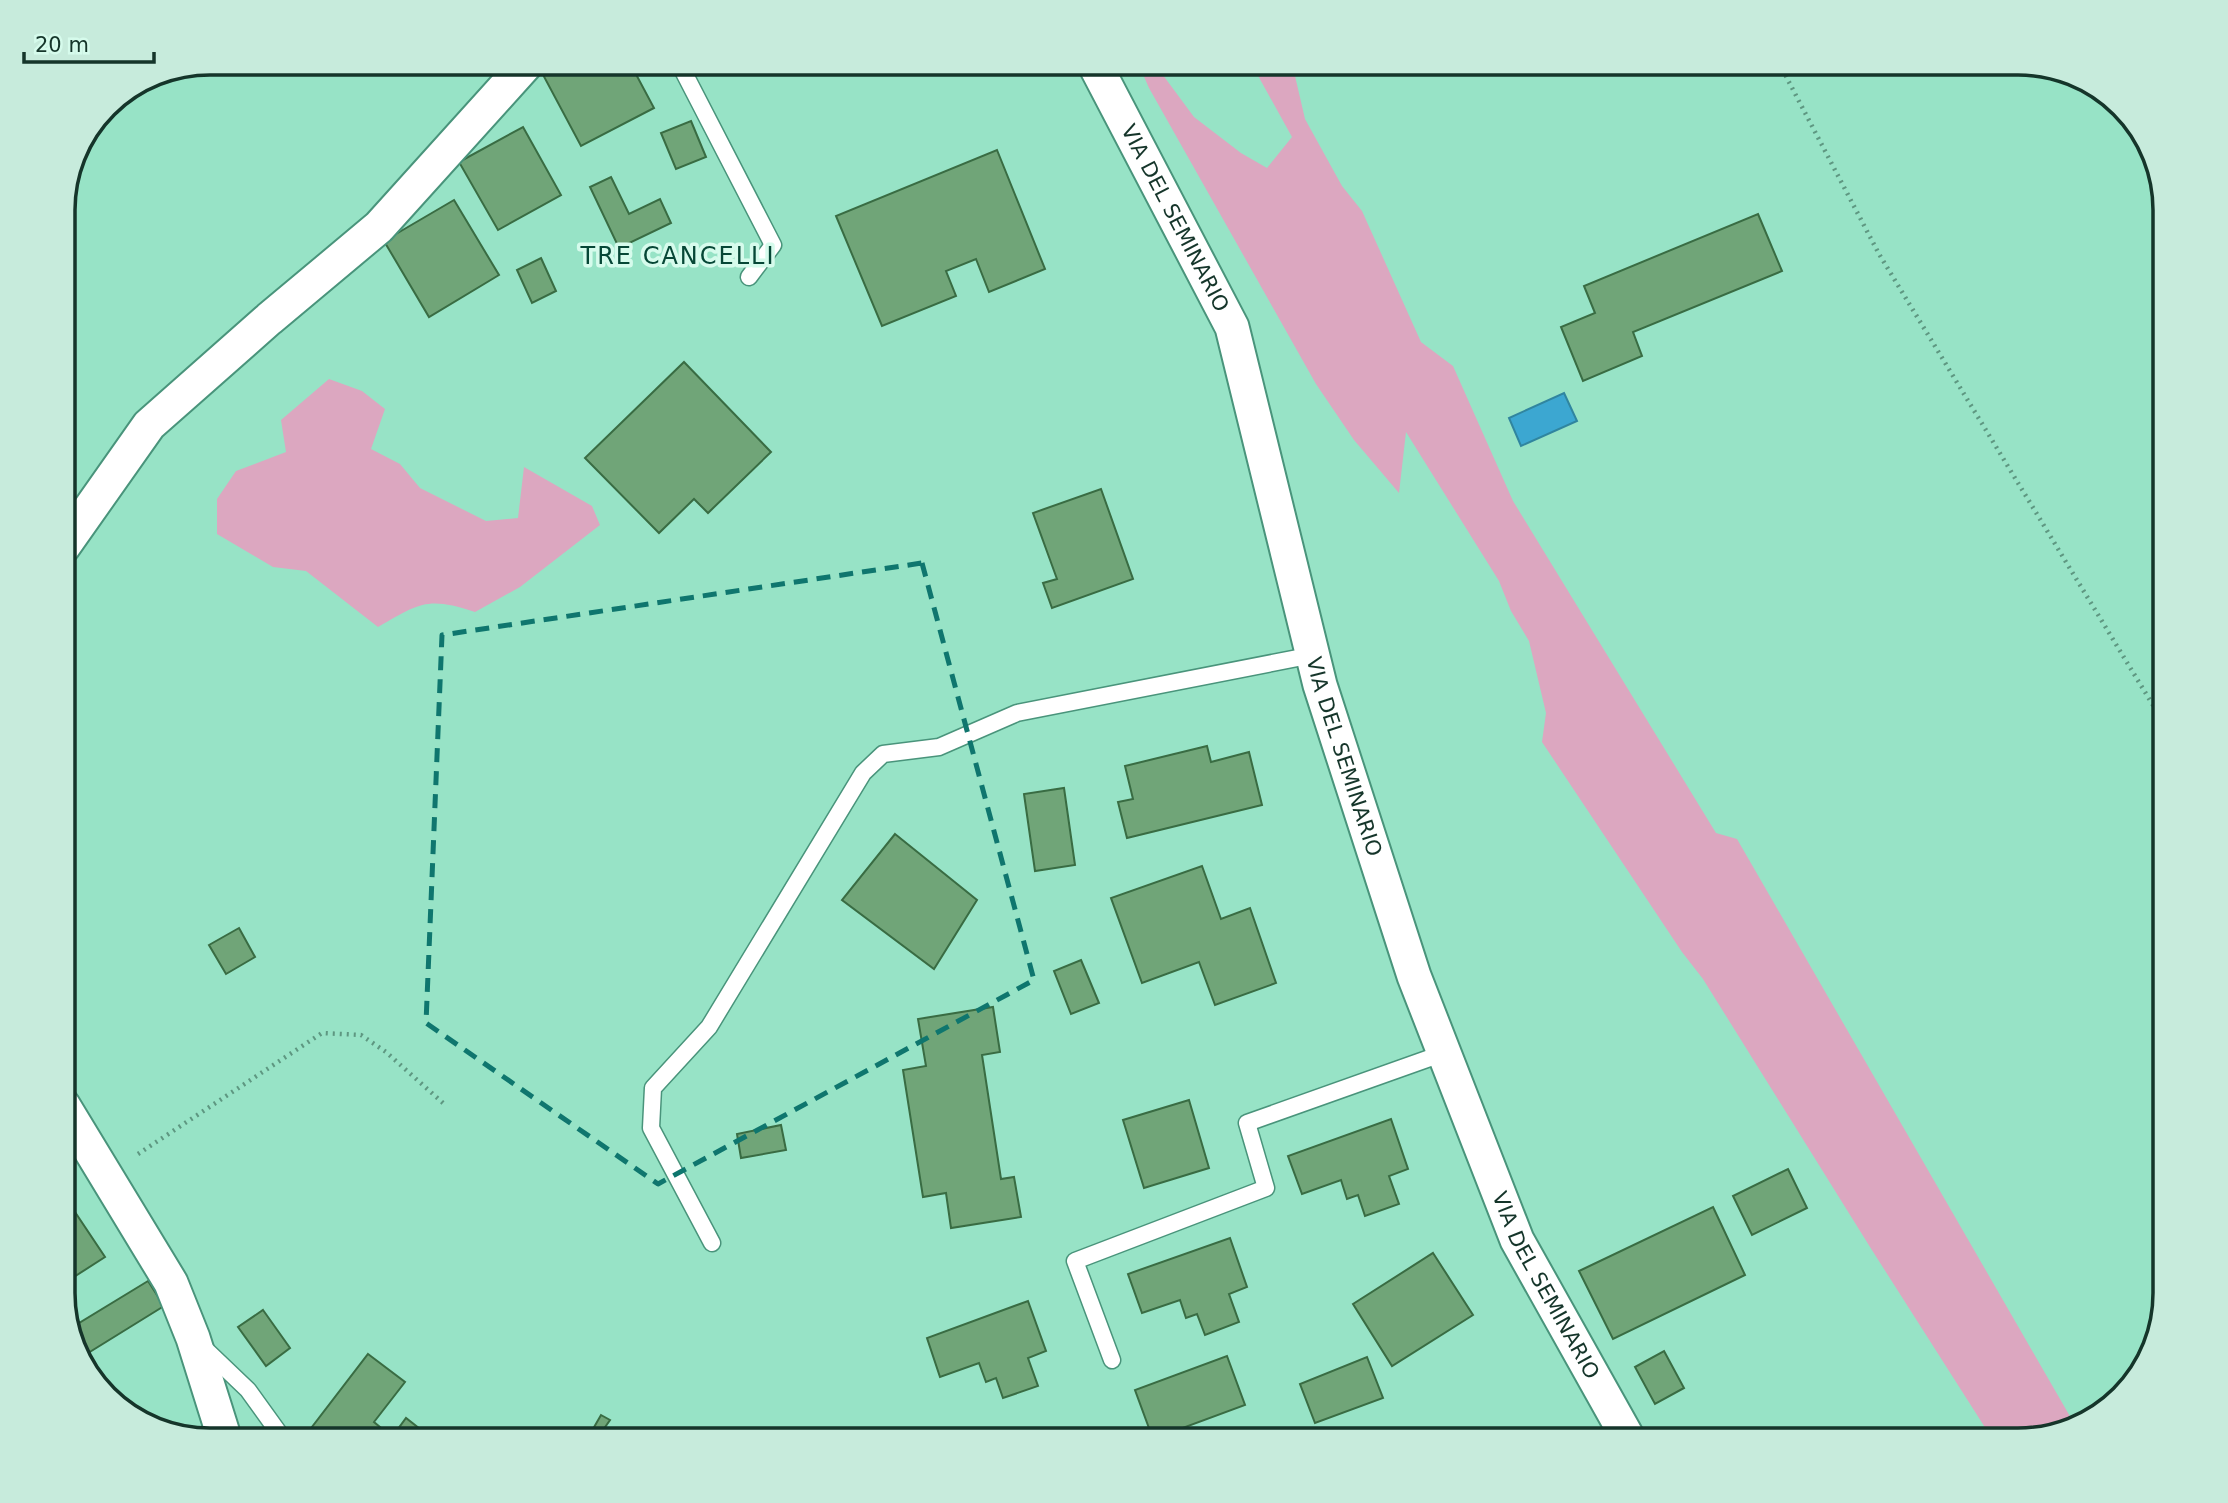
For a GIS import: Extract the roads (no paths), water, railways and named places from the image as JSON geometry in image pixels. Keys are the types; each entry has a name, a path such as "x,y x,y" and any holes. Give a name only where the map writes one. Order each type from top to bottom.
{"street":[{"path":"76,529 149,425 379,227 515,76"},
{"name":"VIA DEL SEMINARIO","path":"1100,76 1231,327 1321,685 1414,976 1517,1240 1622,1428"},
{"path":"76,1126 171,1283 193,1338 221,1428"}],"lane":[{"path":"686,76 773,246 750,276"},
{"path":"712,1243 651,1128 653,1088 709,1027 863,773 883,754 939,747 1017,713 1313,655"},
{"path":"1112,1360 1075,1261 1266,1188 1247,1122 1444,1053"},
{"path":"193,1338 248,1390 275,1428"}],"water":[{"path":"1564,393 1577,421 1521,446 1509,418"}],"district":[{"name":"TRE CANCELLI","path":"678,256"}]}
